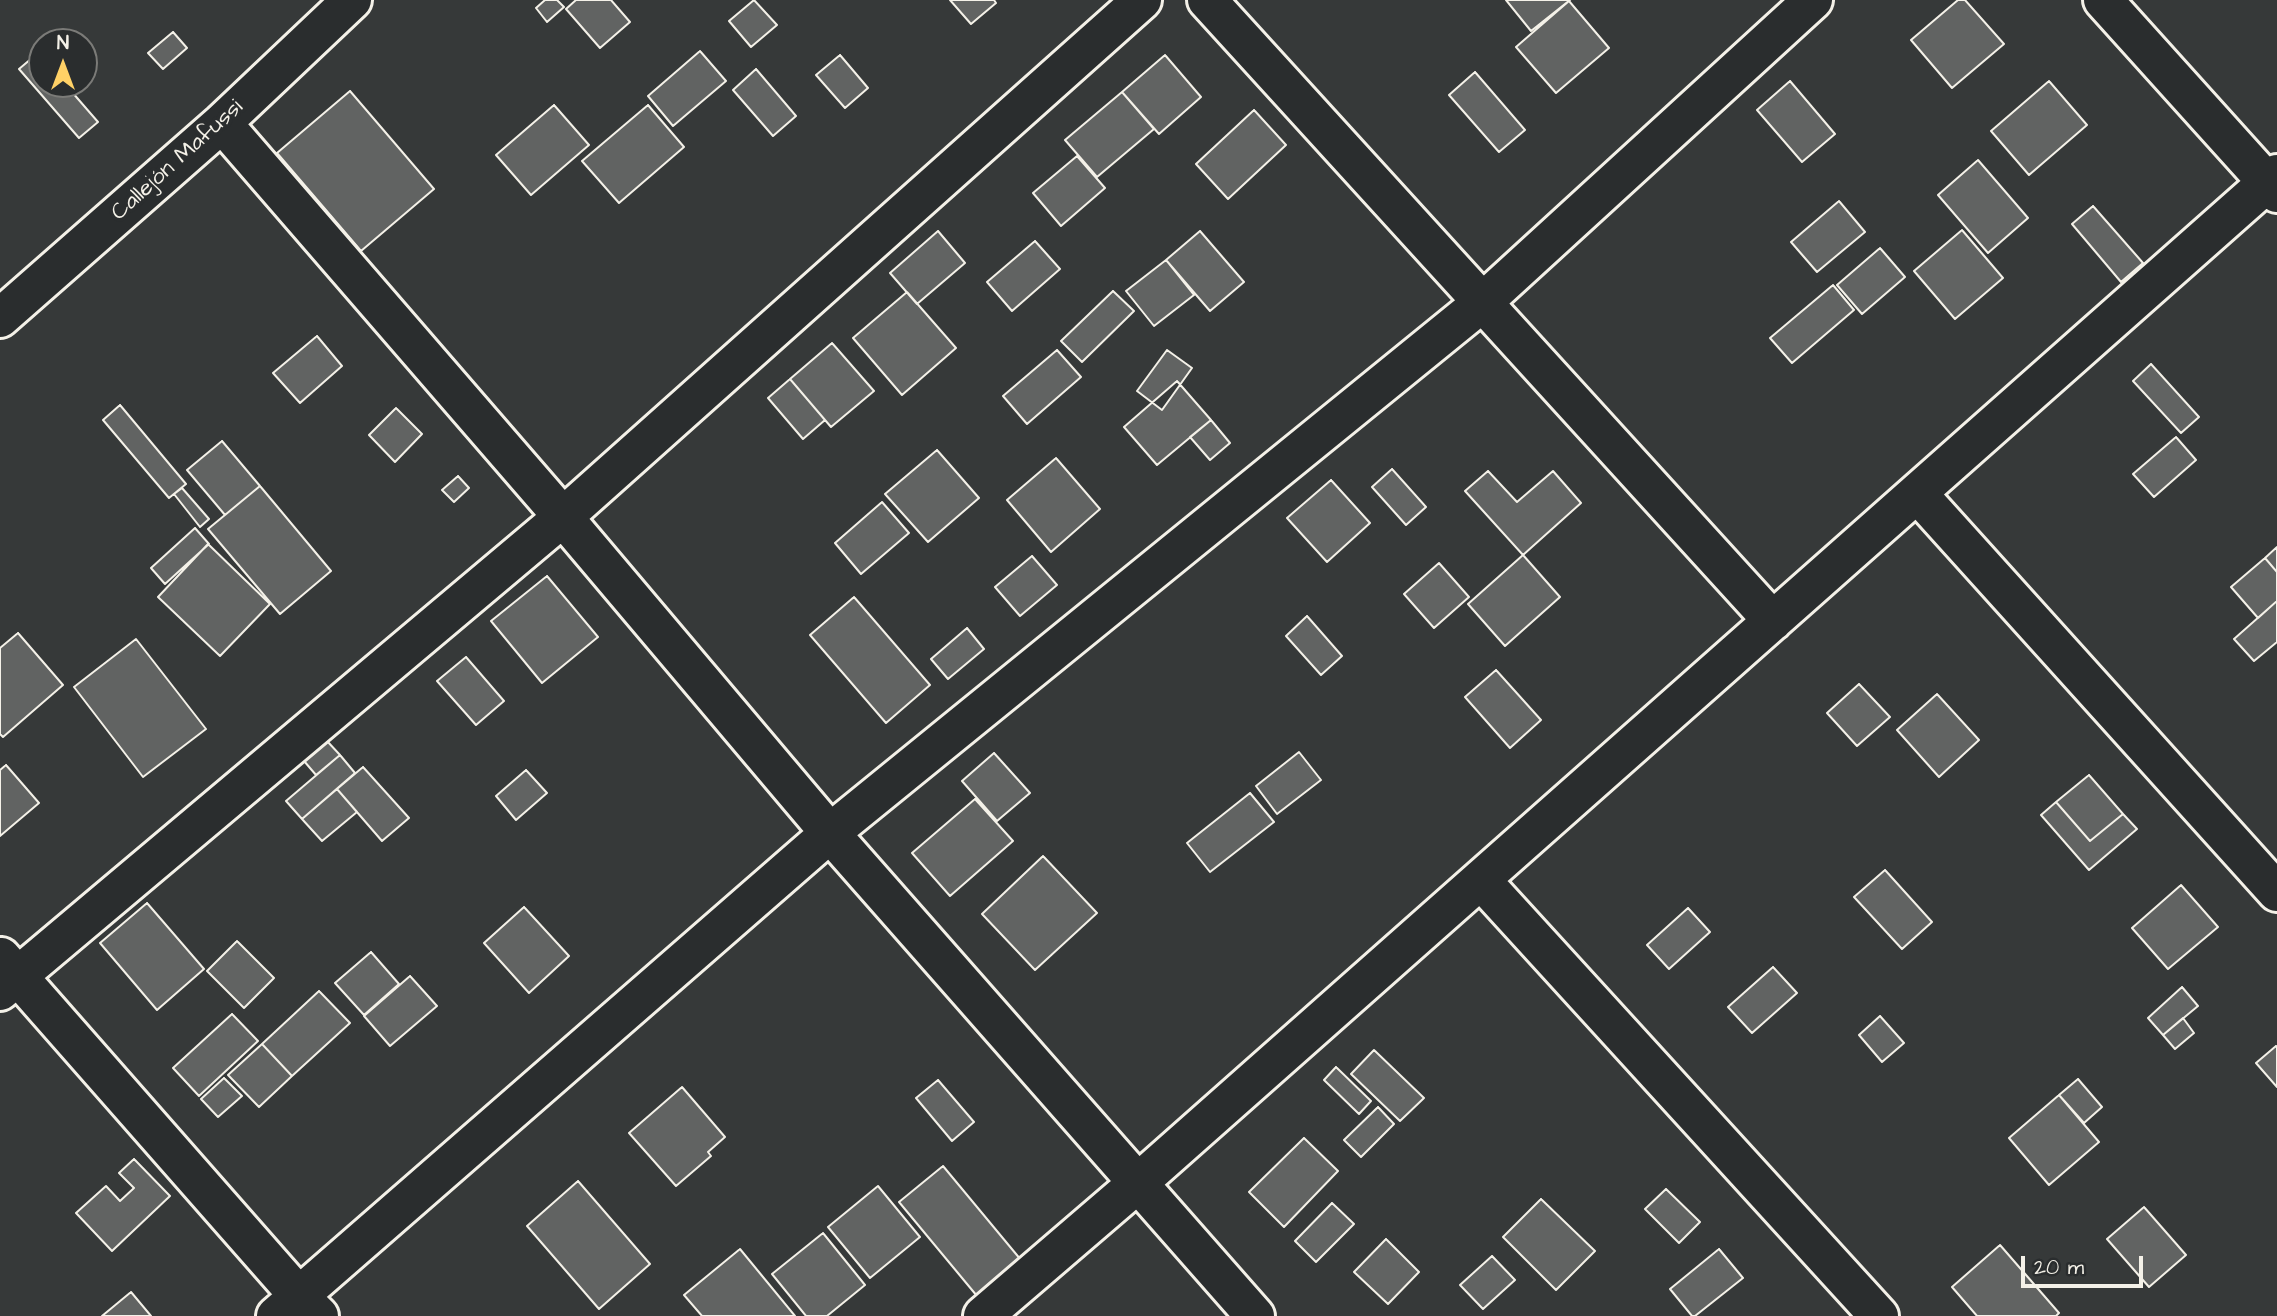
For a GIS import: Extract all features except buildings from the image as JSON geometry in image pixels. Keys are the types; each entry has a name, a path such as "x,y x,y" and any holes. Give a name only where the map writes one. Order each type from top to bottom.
{"street":[{"name":"Callejón Mafussi","path":"0,318 222,123 352,0"},
{"path":"1142,0 563,517 6,974 297,1309 830,832 1483,302 1813,0"},
{"path":"1208,0 1773,621"},
{"path":"983,1316 1139,1182 1917,493 2274,183 2103,0"},
{"path":"222,123 563,517 830,832 1255,1316"},
{"path":"1917,493 2277,892"},
{"path":"1481,880 1879,1316"}]}
